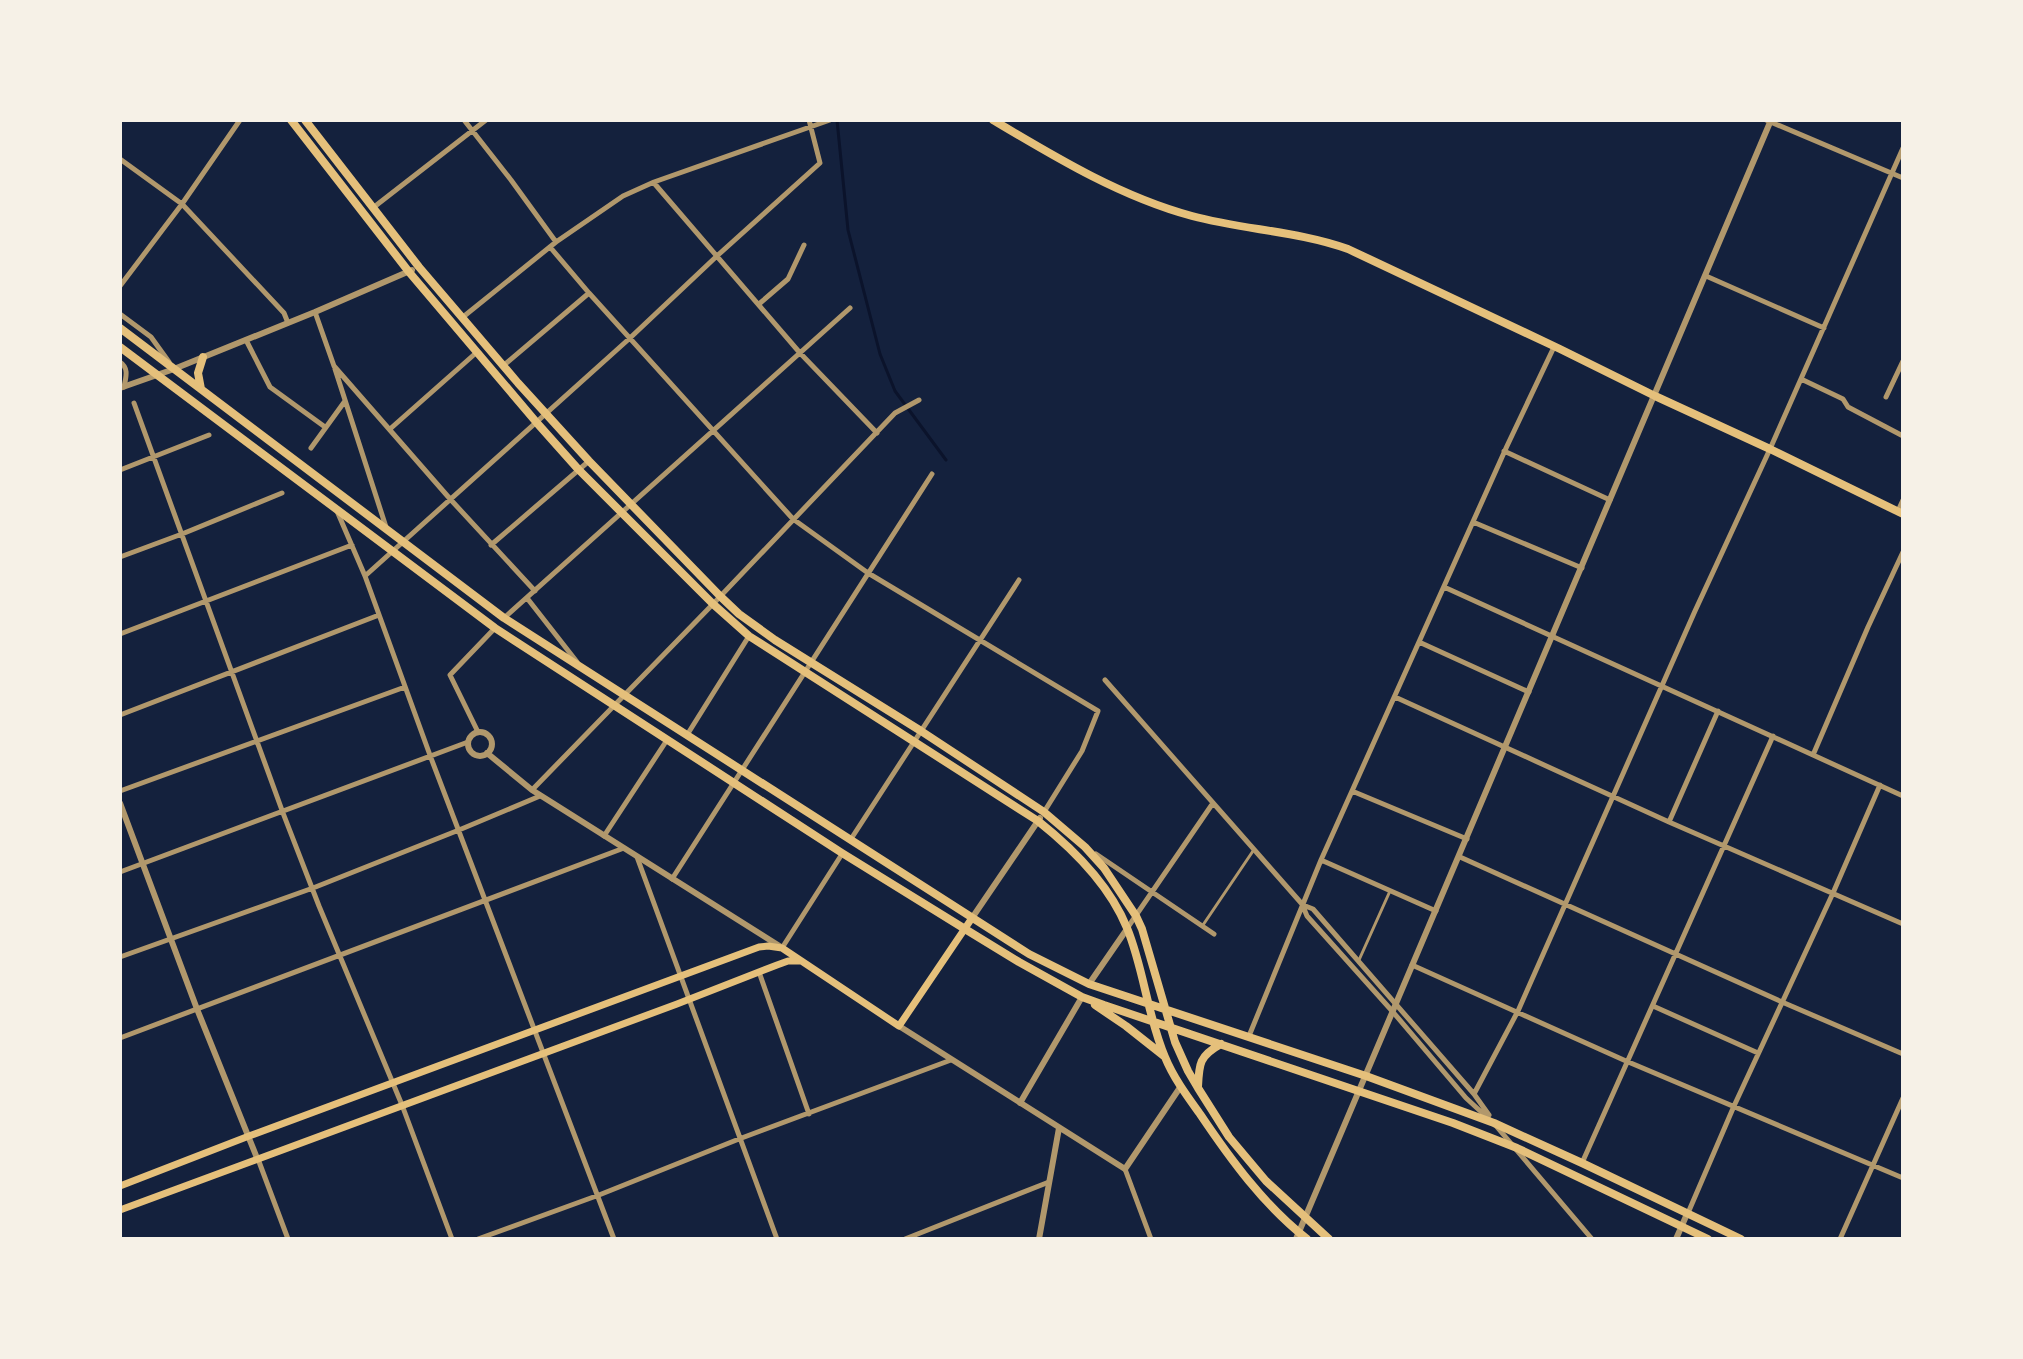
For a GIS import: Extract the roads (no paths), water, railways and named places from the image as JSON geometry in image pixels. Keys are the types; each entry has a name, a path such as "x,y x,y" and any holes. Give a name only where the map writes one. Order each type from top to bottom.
{"main road":[{"path":"291,120 409,272 537,423 578,469 713,604 749,636 1038,821 1068,845 1119,911 1165,1057 1181,1086 1245,1177 1301,1237"},
{"path":"305,120 419,267 545,414 739,614 1044,812 1085,847 1104,868 1136,916 1170,1027 1198,1088 1235,1144 1266,1181 1329,1239"},
{"path":"993,120 1087,173 1191,216 1325,241 1348,249 1900,513"},
{"path":"120,328 504,618 1029,954 1089,984 1366,1076 1494,1123 1741,1239"},
{"path":"120,347 495,628 842,853 1019,962 1082,997 1165,1057"},
{"path":"201,390 198,373 203,357"},
{"path":"120,1186 759,947 782,948 899,1026 972,918"},
{"path":"777,965 782,948"},
{"path":"120,1210 777,965 802,961"},
{"path":"1082,997 1453,1123 1517,1148 1708,1239"},
{"path":"1198,1088 1203,1057 1221,1044"}],"street":[{"path":"120,286 240,120"},
{"path":"464,120 556,242"},
{"path":"374,207 486,120"},
{"path":"462,318 556,242 608,205 654,182 810,123 828,120"},
{"path":"1301,1237 1359,1091 1770,121 1903,178"},
{"path":"365,576 820,163 810,123"},
{"path":"1474,1094 1518,1011 1903,148"},
{"path":"120,159 182,204 284,313 288,323"},
{"path":"654,182 800,353 877,433"},
{"path":"759,304 788,279 804,245"},
{"path":"550,247 793,519 868,573 1098,711 1082,751 972,918"},
{"path":"122,387 246,340 419,267"},
{"path":"1706,276 1824,328"},
{"path":"503,366 589,293"},
{"path":"504,618 850,308"},
{"path":"315,312 388,532"},
{"path":"120,314 151,337 174,369"},
{"path":"246,340 270,387 325,427"},
{"path":"1249,1037 1321,860 1504,451 1555,347"},
{"path":"390,429 477,352"},
{"path":"120,362 124,364 127,375 122,387"},
{"path":"1886,397 1902,365"},
{"path":"334,366 535,591"},
{"path":"1801,379 1843,399 1848,407 1903,436"},
{"path":"532,790 895,413 919,400"},
{"path":"311,448 345,401"},
{"path":"134,403 283,813 393,1082 452,1239"},
{"path":"120,470 209,435"},
{"path":"1504,451 1611,501"},
{"path":"491,545 589,461"},
{"path":"672,879 932,474"},
{"path":"120,557 282,493"},
{"path":"1900,513 1903,500"},
{"path":"337,511 365,576 614,1239"},
{"path":"1473,522 1582,568"},
{"path":"120,634 352,545"},
{"path":"1813,755 1903,552"},
{"path":"851,839 1019,580"},
{"path":"1444,587 1903,796"},
{"path":"527,598 583,669"},
{"path":"120,715 379,615"},
{"path":"478,732 450,675 495,628"},
{"path":"687,735 749,636"},
{"path":"1419,642 1529,692"},
{"path":"1105,680 1302,904 1307,916 1466,1098 1517,1148 1592,1239"},
{"path":"120,791 405,687"},
{"path":"1395,697 1903,924"},
{"path":"1669,822 1718,711"},
{"path":"120,872 431,758 468,742 478,732 485,733 491,746 487,753 479,755 472,753 468,742"},
{"path":"1582,1163 1773,736"},
{"path":"604,836 667,740"},
{"path":"487,753 540,796 782,948 842,853"},
{"path":"1676,1239 1880,785"},
{"path":"1352,791 1467,839"},
{"path":"120,957 313,888 540,796"},
{"path":"120,803 288,1239"},
{"path":"1089,984 1213,803"},
{"path":"1085,847 1214,934"},
{"path":"120,1038 624,848"},
{"path":"637,857 777,1239"},
{"path":"1460,857 1903,1054"},
{"path":"1321,860 1436,911"},
{"path":"1302,904 1313,909 1359,960 1474,1094 1494,1123"},
{"path":"1412,965 1626,1061 1903,1178"},
{"path":"759,972 809,1114"},
{"path":"1020,1103 1082,997"},
{"path":"1653,1006 1758,1053"},
{"path":"899,1026 1125,1169 1151,1239"},
{"path":"478,1239 951,1060"},
{"path":"1125,1169 1181,1086"},
{"path":"1840,1239 1903,1098"},
{"path":"1039,1239 1059,1128"},
{"path":"905,1239 1049,1182"}],"lane":[{"path":"1203,925 1253,851"},
{"path":"1359,960 1390,891"}],"waterway":[{"path":"837,120 848,230 880,354 895,391 946,460"}]}
